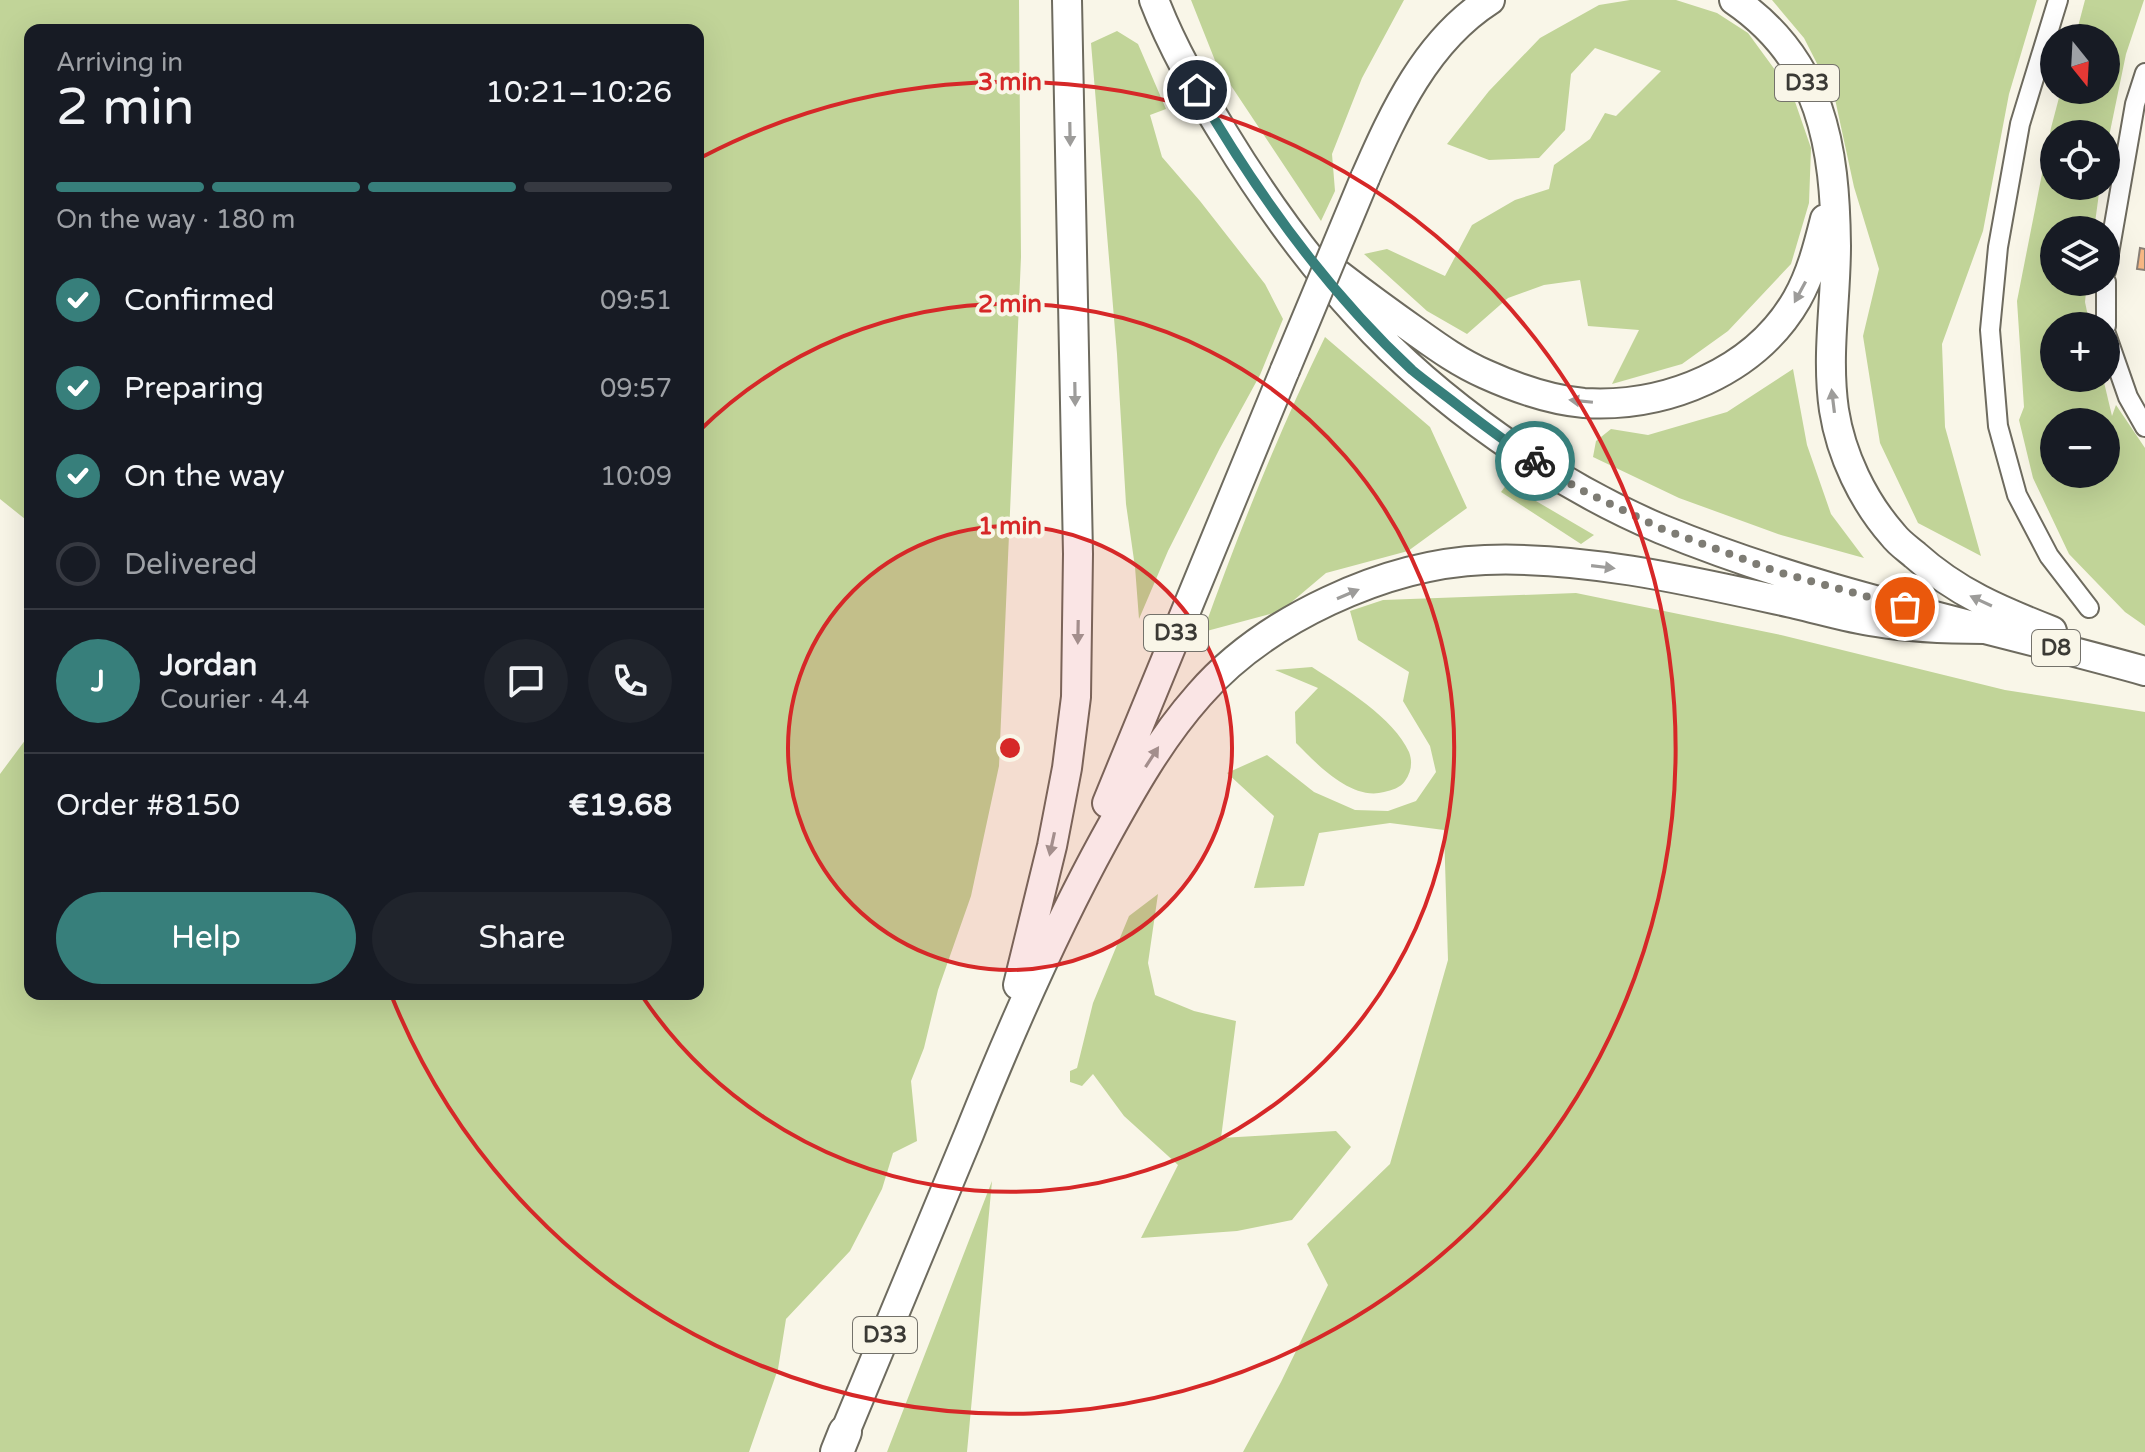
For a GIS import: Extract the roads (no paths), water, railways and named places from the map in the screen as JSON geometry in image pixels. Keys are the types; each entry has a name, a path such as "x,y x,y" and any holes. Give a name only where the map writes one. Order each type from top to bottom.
{"main road":[{"path":"1008,1037 1052,846 1067,768 1076,697 1078,567 1067,0"},
{"name":"D8","path":"1154,0 1172,43 1206,106 1298,242 1360,318 1414,371 1501,439 1577,488 1660,528 1778,572 2137,669"},
{"name":"D33","path":"841,1442 1008,1037 1072,898 1106,805 1365,178 1413,80 1456,27 1490,0"},
{"name":"D33","path":"1734,0 1773,32 1795,60 1815,98 1831,162 1832,191"},
{"path":"1298,242 1375,303 1453,358 1484,374 1535,394 1583,403 1624,402 1671,394 1707,380 1746,356 1776,328 1796,300 1811,269 1832,191"},
{"path":"1832,191 1836,247 1830,371 1834,413 1845,453 1866,497 1893,536 1965,594 2137,669"},
{"path":"1072,898 1137,779 1166,735 1200,693 1231,663 1274,632 1321,605 1375,583 1425,568 1482,560 1544,561 1608,567 1794,603 1872,622 1926,628 1984,629"}],"street":[{"path":"2058,0 2020,124 1998,247 1990,330 1998,426 2017,495 2049,556 2089,608"},
{"path":"2116,216 2135,104 2145,73"},
{"path":"2120,374 2128,397 2145,427"}]}
